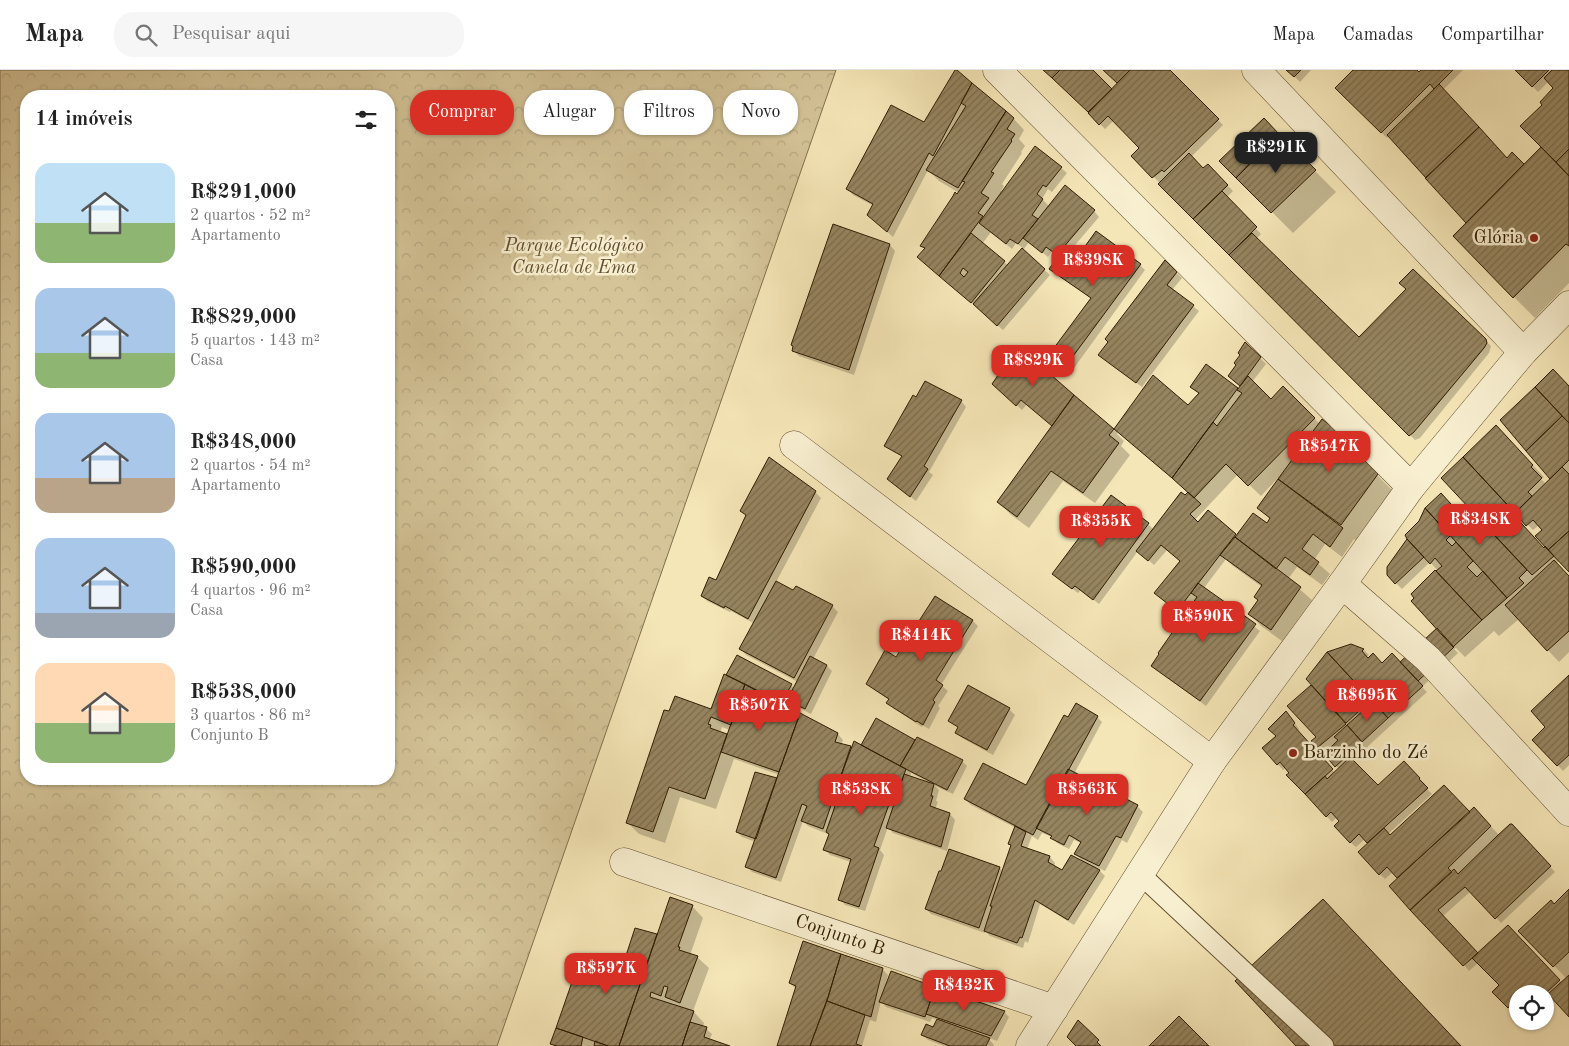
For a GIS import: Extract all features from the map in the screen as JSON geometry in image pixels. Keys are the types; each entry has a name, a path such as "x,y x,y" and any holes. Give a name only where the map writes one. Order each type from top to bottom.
{"street":[{"path":"996,70 1411,487"},
{"path":"1256,70 1523,352"},
{"path":"1030,1046 1212,761 1411,487 1523,352 1569,305"},
{"path":"794,445 1212,761"},
{"path":"1342,584 1428,659 1569,812"},
{"name":"Conjunto B","path":"624,862 1054,1009"}],"lane":[{"path":"1140,874 1324,1046"}],"green space":[{"name":"Parque Ecológico Canela de Ema","path":"0,70 836,70 497,1046 0,1046"}],"building":[{"path":"955,70 972,83 933,156 929,153 887,232 867,215 873,204 846,189 891,105 924,122"},
{"path":"1043,70 1060,70 1052,78"},
{"path":"1060,70 1093,70 1112,89 1088,112 1052,78"},
{"path":"1103,70 1130,70 1117,83"},
{"path":"1130,70 1170,70 1219,119 1164,172 1162,170 1152,178 1131,156 1139,148 1108,116 1099,125 1088,113"},
{"path":"1286,70 1301,70 1294,77"},
{"path":"1353,70 1417,70 1419,72 1421,70 1453,70 1434,89 1430,84 1381,133 1335,88"},
{"path":"1515,70 1549,70 1532,87"},
{"path":"1552,70 1569,70 1569,149 1556,162 1520,126 1542,105 1540,102 1553,88 1544,78"},
{"path":"972,83 1006,111 958,188 926,170 966,106 961,103"},
{"path":"1439,84 1479,127 1426,178 1387,135"},
{"path":"1006,111 1014,118 1007,129 1015,134 991,172 994,173 981,193 989,198 978,213 983,216 939,276 917,257 925,248 920,246 955,192 957,194 965,182 962,181"},
{"path":"1264,118 1279,134 1236,178 1219,161"},
{"path":"1479,127 1507,158 1512,152 1524,164 1466,223 1425,178"},
{"path":"1279,134 1316,170 1271,213 1236,178"},
{"path":"1035,146 1062,167 1046,187 1043,185 1037,194 1043,199 1032,215 1038,219 1018,244 1010,239 1006,244 979,223"},
{"path":"1541,147 1569,176 1569,246 1566,244 1513,298 1453,236"},
{"path":"1569,149 1569,176 1556,162"},
{"path":"1189,153 1203,168 1208,164 1228,185 1193,219 1158,184"},
{"path":"1065,185 1095,210 1057,255 1046,247 1042,253 1023,238"},
{"path":"1222,191 1257,227 1229,255 1193,219"},
{"path":"833,224 890,244 849,370 792,351 793,346 791,345"},
{"path":"1096,231 1141,264 1068,363 1051,352 1091,298 1049,269 1060,254 1073,263"},
{"path":"971,233 1005,261 971,303 939,276","holes":["963,268 968,272 964,277 960,273"]},
{"path":"1252,233 1359,337 1406,289 1399,283 1413,269 1486,339 1487,343 1409,436 1229,255"},
{"path":"1022,248 1045,269 997,326 973,304"},
{"path":"1165,260 1177,272 1167,285 1194,305 1136,383 1098,355 1108,342 1105,339"},
{"path":"1245,342 1261,357 1240,386 1228,376 1236,365 1234,363 1240,355 1238,353"},
{"path":"1018,346 1074,395 1052,426 1021,400 1016,406 992,384"},
{"path":"1206,364 1238,388 1172,478 1114,429 1153,375 1188,405 1199,393 1190,387"},
{"path":"1553,369 1569,386 1569,423 1535,387"},
{"path":"1248,376 1271,399 1283,386 1315,418 1248,486 1226,464 1194,498 1172,478 1213,422 1217,426 1242,393 1237,390"},
{"path":"925,381 962,400 924,466 928,469 910,497 887,479 902,456 884,446 913,395 916,397"},
{"path":"1535,387 1562,416 1526,451 1500,420"},
{"path":"1074,395 1114,429 1109,435 1119,443 1083,493 1051,471 1017,517 997,502"},
{"path":"1562,416 1569,423 1569,460 1550,479 1526,451"},
{"path":"1322,419 1349,440 1347,443 1378,474 1341,525 1278,479"},
{"path":"1496,425 1533,465 1531,467 1542,478 1528,492 1532,496 1515,513 1463,457"},
{"path":"769,457 816,491 748,619 725,606 724,608 701,596 709,577 716,580 746,515 740,511"},
{"path":"1463,457 1514,512 1512,513 1544,548 1545,546 1554,556 1532,575 1441,478"},
{"path":"1562,467 1569,474 1569,531 1548,550 1535,536 1542,530 1533,520 1526,526 1515,513"},
{"path":"1278,479 1343,528 1330,547 1313,534 1302,549 1319,562 1310,575 1285,557 1276,569 1235,537 1253,513 1267,523 1270,518 1257,508"},
{"path":"1181,492 1185,495 1188,492 1201,504 1190,514 1198,522 1208,510 1236,534 1177,611 1154,593 1180,561 1161,545 1148,561 1136,551"},
{"path":"1441,493 1471,526 1479,519 1527,570 1519,578 1524,583 1507,598 1425,508"},
{"path":"1111,495 1149,523 1093,600 1075,586 1072,589 1052,574"},
{"path":"1425,508 1450,536 1446,540 1452,546 1456,542 1473,561 1467,567 1477,577 1483,571 1507,598 1482,620 1436,571 1442,566 1435,558 1430,564 1407,539 1405,535 1419,521"},
{"path":"1569,531 1569,572 1548,550"},
{"path":"1235,537 1301,587 1271,630 1248,614 1258,600 1254,597 1262,585 1220,555"},
{"path":"1407,539 1424,557 1395,584 1387,575 1387,567"},
{"path":"1554,560 1569,576 1569,631 1547,651 1505,605"},
{"path":"1435,570 1482,620 1453,647 1411,601 1414,598 1411,594"},
{"path":"776,581 793,590 796,586 833,605 794,678 739,649"},
{"path":"1198,583 1256,624 1200,701 1151,666 1197,597 1191,593"},
{"path":"935,596 973,620 936,680 943,685 933,700 935,702 923,725 886,703 889,699 866,684 885,650 896,657"},
{"path":"1437,628 1454,647 1418,681 1400,662"},
{"path":"1351,644 1364,649 1362,651 1368,658 1373,653 1382,663 1392,653 1423,686 1388,718 1327,652"},
{"path":"1327,652 1371,700 1346,723 1306,679"},
{"path":"737,655 792,684 781,703 726,675"},
{"path":"810,656 827,665 805,709 787,700"},
{"path":"724,674 745,684 731,725 711,717 708,724 711,725 710,728 727,734 705,799 669,787 653,832 626,823 664,710 669,711 675,696 711,709"},
{"path":"1569,675 1569,755 1557,766 1532,740 1545,727 1531,711"},
{"path":"745,684 770,697 766,708 798,719 779,772 721,752"},
{"path":"968,685 1010,708 987,750 955,733 958,727 948,721"},
{"path":"1311,685 1346,724 1317,748 1311,741 1316,737 1287,706"},
{"path":"1373,702 1388,718 1362,742 1347,725"},
{"path":"1076,703 1098,716 1033,835 964,799 983,763 1026,785 1064,715 1068,717"},
{"path":"1286,711 1295,723 1293,725 1333,769 1305,794 1286,775 1289,773 1280,762 1277,765 1262,748 1276,736 1268,729"},
{"path":"800,713 838,733 835,742 851,746 823,829 801,821 807,806 802,804 776,878 745,867"},
{"path":"876,718 915,740 900,766 861,745"},
{"path":"1347,725 1362,742 1335,767 1324,754 1338,740 1334,737"},
{"path":"917,737 963,760 947,790 900,766"},
{"path":"854,741 906,769 900,786 896,785 874,846 879,848 859,907 838,900 851,859 823,850 829,834 826,832 843,783 839,781"},
{"path":"1350,757 1378,785 1404,761 1428,788 1367,843 1359,834 1350,843 1334,826 1339,821 1331,812 1326,817 1305,794 1325,776 1327,779"},
{"path":"1068,769 1138,805 1121,838 1116,836 1099,866 1074,854 1081,842 1069,835 1064,845 1036,828"},
{"path":"755,772 777,778 756,839 736,832"},
{"path":"904,774 934,784 930,806 950,813 941,847 886,828"},
{"path":"1444,785 1470,812 1397,878 1387,867 1379,875 1358,852 1384,828 1390,835"},
{"path":"1474,807 1491,826 1448,868 1452,872 1410,910 1389,886"},
{"path":"1510,824 1551,866 1495,919 1465,887 1438,910 1478,953 1463,966 1410,910 1454,869 1458,874"},
{"path":"1015,826 1026,832 1021,846 1050,856 1048,862 1062,870 1071,855 1100,870 1068,920 1035,900 1022,938 1020,937 1017,943 984,931 992,906 990,906 1011,845 1008,844"},
{"path":"949,849 1000,867 979,928 925,909"},
{"path":"1569,889 1569,952 1553,967 1518,931 1551,900 1554,904"},
{"path":"670,897 693,905 678,947 680,947 679,950 698,956 680,1003 665,997 668,987 664,986 661,996 651,992 650,997 694,1011 682,1046 619,1046"},
{"path":"1323,899 1461,1046 1296,1046 1235,981"},
{"path":"1508,925 1560,980 1554,986 1509,985 1508,1008 1492,992 1499,985 1472,958"},
{"path":"635,928 657,934 619,1046 608,1046 556,1028 580,959 620,974"},
{"path":"803,941 841,954 810,1046 777,1046 796,986 789,983"},
{"path":"841,954 883,968 871,1017 827,1001"},
{"path":"891,971 935,987 925,1017 879,1002"},
{"path":"1569,975 1569,1017 1554,1001 1554,989"},
{"path":"935,987 1005,1011 991,1036 926,1014"},
{"path":"827,1001 865,1015 856,1044 862,1046 810,1046"},
{"path":"1179,1016 1209,1046 1149,1046"},
{"path":"937,1019 990,1038 986,1046 950,1046 921,1035 926,1024 933,1027"},
{"path":"1078,1020 1099,1040 1097,1042 1101,1046 1076,1046 1067,1037"},
{"path":"690,1022 707,1027 704,1037 730,1046 682,1046"},
{"path":"556,1028 583,1037 581,1046 557,1046 550,1044"},
{"path":"595,1041 608,1046 594,1046"}],"place":[{"name":"Glória","path":"1534,238"},
{"name":"Barzinho do Zé","path":"1293,753"}]}
